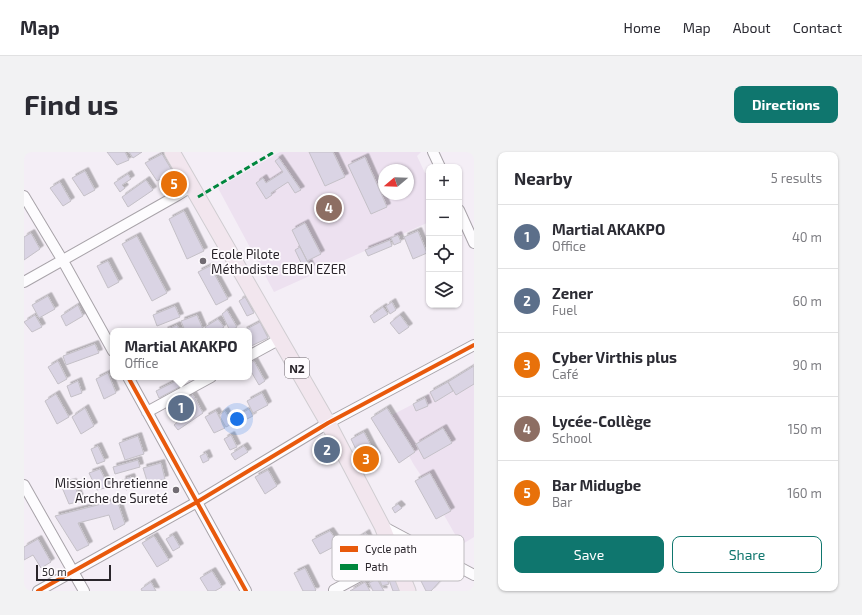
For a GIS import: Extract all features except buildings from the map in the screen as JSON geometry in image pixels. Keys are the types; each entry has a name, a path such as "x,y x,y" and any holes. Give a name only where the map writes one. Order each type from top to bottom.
{"highway":[{"name":"N2","path":"172,152 328,423 386,535"},
{"name":"N2","path":"404,581 408,591"}],"street":[{"path":"433,152 439,164"},
{"path":"24,282 192,186"},
{"path":"24,196 63,261 110,345"},
{"path":"462,217 474,243"},
{"path":"252,354 280,340"},
{"path":"38,591 197,502 328,423 474,345"},
{"path":"130,380 246,591"},
{"path":"147,412 206,380"},
{"path":"24,485 84,591"},
{"path":"382,526 399,535"},
{"path":"464,570 474,575"},
{"path":"334,590 351,581"}],"shaded area":[{"path":"280,152 421,152 417,156 426,173 426,223 274,292 218,188"},
{"path":"474,366 474,537 464,543 464,535 455,535 444,515 451,510 430,473 422,477 414,465 409,456 415,452 392,415 425,398 430,392"}],"marked path":[{"path":"198,197 274,152"}],"cycle path":[{"path":"38,591 197,502 328,423 474,345"},
{"path":"130,380 246,591"}],"place":[{"name":"Bar Midugbe","path":"174,184"},
{"name":"Lycée-Collège","path":"329,208"},
{"name":"Ecole Pilote Méthodiste EBEN EZER","path":"203,261"},
{"name":"Martial AKAKPO","path":"181,408"},
{"name":"Zener","path":"327,450"},
{"name":"Cyber Virthis plus","path":"366,459"},
{"name":"Mission Chretienne Arche de Sureté","path":"176,490"}]}
